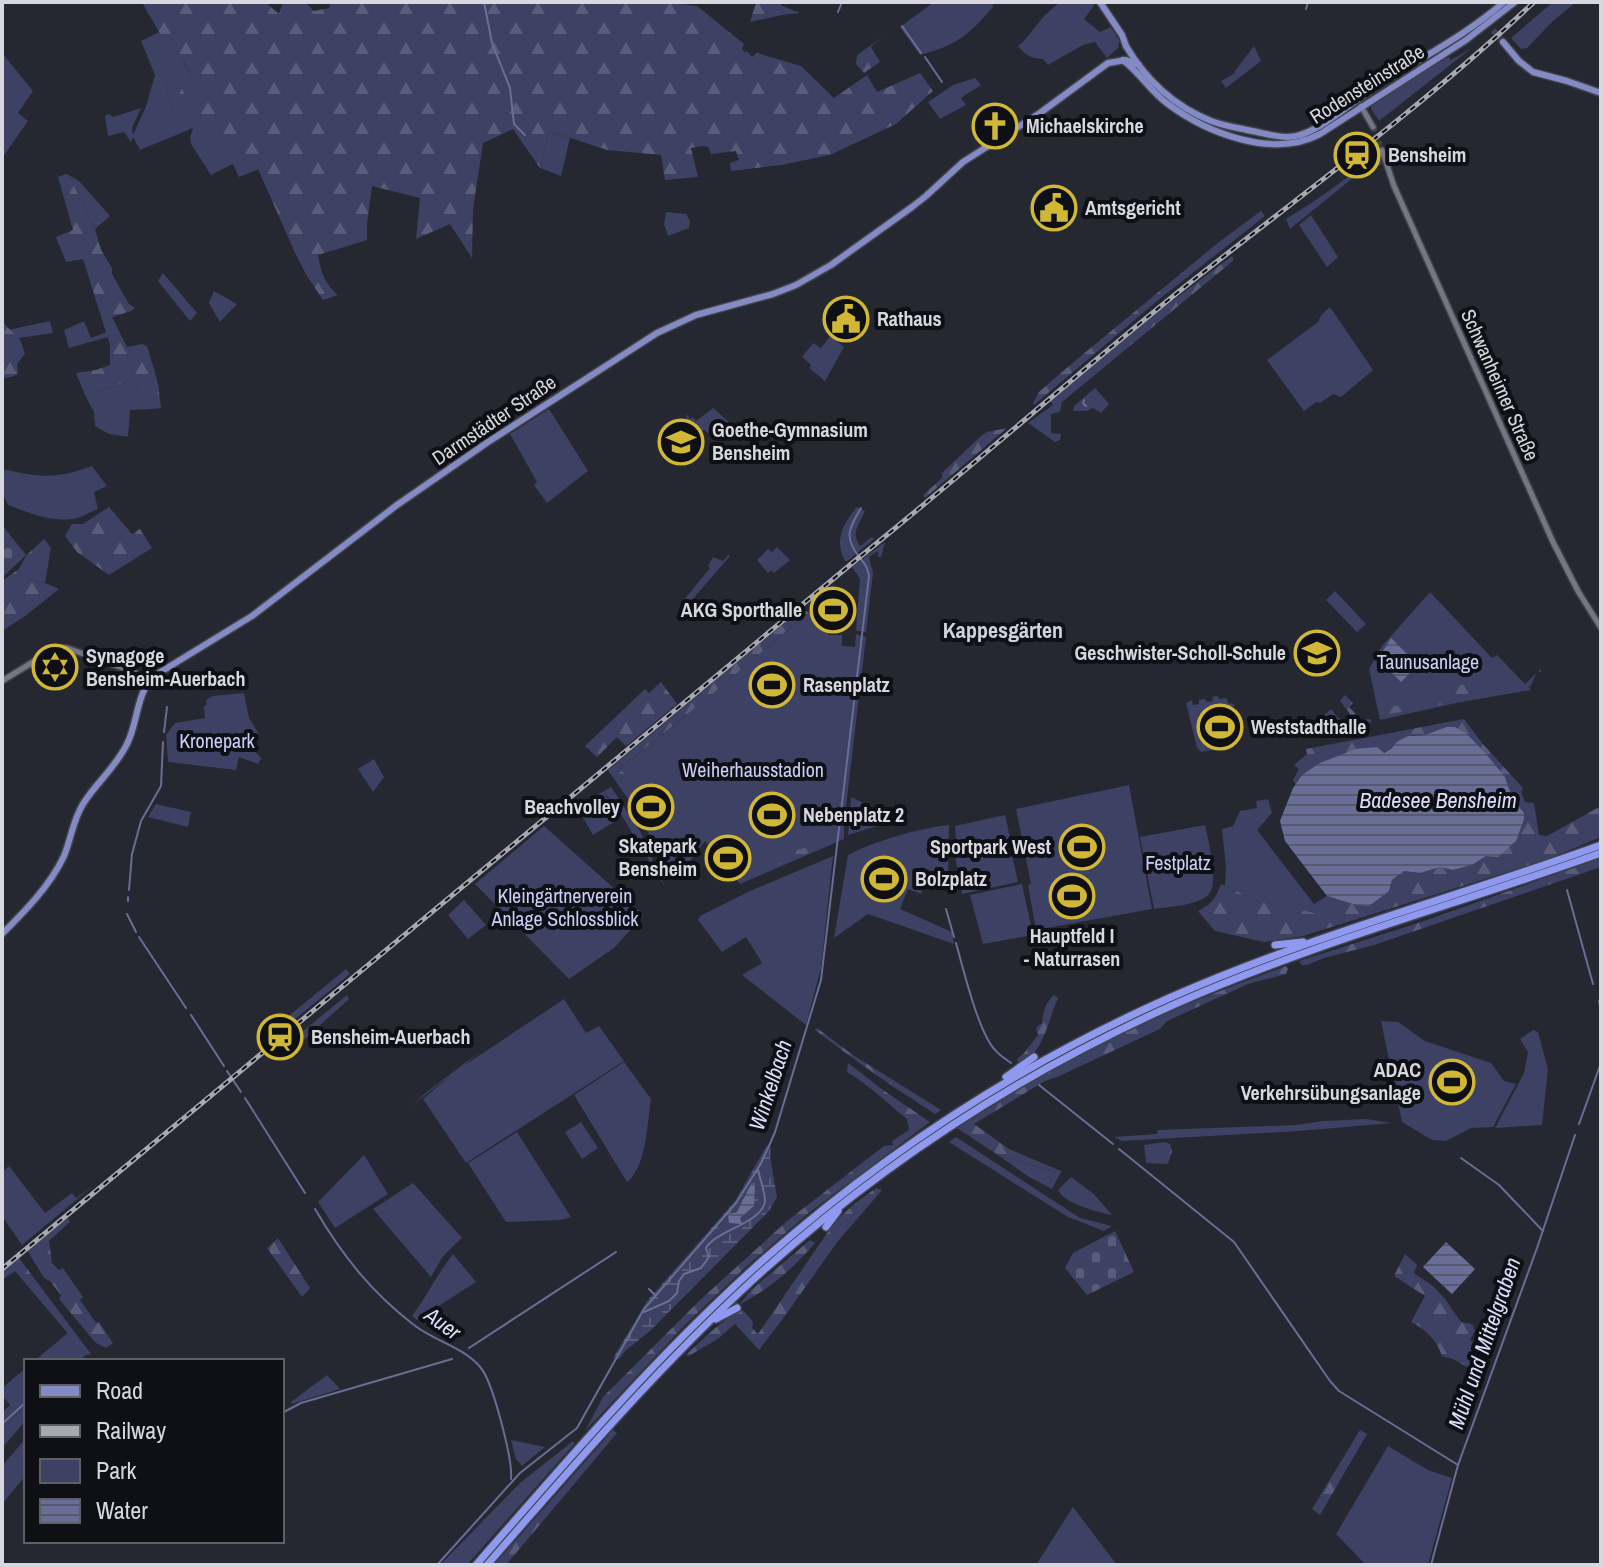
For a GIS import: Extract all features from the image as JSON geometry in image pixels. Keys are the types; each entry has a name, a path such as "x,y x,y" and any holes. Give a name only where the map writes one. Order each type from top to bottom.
{"highway":[{"path":"476,1565 637,1385 753,1270 850,1187 953,1115 1089,1036 1222,976 1313,941 1601,845"},
{"path":"487,1565 596,1441 707,1324 844,1203 959,1120 1094,1042 1173,1005 1269,966 1601,853"},
{"path":"1275,945 1313,941"},
{"path":"993,1090 997,1083 1034,1057"},
{"path":"826,1227 844,1203"},
{"path":"707,1324 737,1308"}],"main road":[{"name":"Rodensteinstraße","path":"1100,2 1139,65 1163,93 1211,121 1280,137 1308,136"},
{"path":"1489,24 1504,2"},
{"path":"1489,24 1515,2"},
{"name":"Rodensteinstraße","path":"1123,60 1168,105 1207,128 1274,144 1288,144 1308,136 1359,103 1386,80 1489,24"},
{"path":"1503,42 1533,72 1601,93"},
{"path":"1126,46 1123,60 1139,65"},
{"name":"Darmstädter Straße","path":"148,682 245,621 417,491 590,375 677,323 714,309 773,294 831,265 926,196 963,162 1040,113 1108,63 1123,60"},
{"path":"1359,103 1373,127"},
{"name":"Schwanheimer Straße","path":"1382,150 1394,186 1554,545 1601,628"},
{"path":"2,681 51,651 67,648 134,672 148,682 128,743 114,766 80,808 57,869 2,934"}],"green space":[{"path":"142,2 265,2 279,14 283,2 305,2 314,11 329,8 332,2 665,2 697,6 744,44 742,49 752,57 757,53 801,66 834,98 867,75 877,92 920,73 933,91 896,124 830,155 731,171 730,163 739,160 736,151 711,154 708,147 703,146 691,148 698,177 665,180 661,155 607,150 549,131 540,168 513,129 483,143 473,209 472,258 450,224 416,239 420,198 372,186 367,240 318,255 324,277 338,295 323,300 296,255 258,169 216,140 205,143 191,110 175,115 165,85 175,75 187,98 200,92 184,62 159,32"},
{"path":"756,2 781,2 781,5 799,13 750,22"},
{"path":"934,2 992,2 993,7 961,38 920,55 900,27"},
{"path":"1060,2 1095,4 1084,19 1100,32 1111,27 1120,42 1119,47 1107,58 1095,42 1083,45 1048,65 1043,59 1026,54 1018,46"},
{"path":"1553,2 1576,2 1527,48 1521,49 1511,38"},
{"path":"159,32 179,54 201,93 187,98 175,76 165,85 175,115 191,109 216,139 259,169 239,177 233,164 211,175 191,144 193,128 140,150 133,137 131,142 124,132 108,136 105,116 109,114 113,117 141,108 132,128 133,135 155,75 141,41"},
{"path":"883,37 871,47 880,62 864,73 856,64 857,55"},
{"path":"1254,46 1261,61 1226,88 1221,81 1235,73"},
{"path":"1473,47 1379,121 1371,109 1372,102 1396,85"},
{"path":"2,53 33,91 18,113 28,121 2,158"},
{"path":"975,78 981,85 961,98 966,105 940,119 928,102 953,85"},
{"path":"549,131 570,138 561,176 540,168"},
{"path":"1378,152 1382,164 1354,177 1290,229 1286,219 1334,188"},
{"path":"66,174 95,229 112,274 129,304 135,308 112,317 127,347 147,346 158,383 161,408 152,409 135,398 138,388 129,381 86,397 76,373 110,365 110,345 83,259 66,262 56,237 73,230 58,177"},
{"path":"69,175 79,181 110,216 95,229"},
{"path":"1261,211 1265,216 1157,301 1034,405 1039,392 1076,360"},
{"path":"666,212 686,214 690,221 689,228 668,236 664,224"},
{"path":"1311,215 1338,257 1327,267 1299,225"},
{"path":"1232,256 1234,260 1062,402 1053,405 1050,401 1159,311"},
{"path":"163,273 197,313 190,321 158,281"},
{"path":"214,291 237,304 220,322 209,303"},
{"path":"1330,307 1373,370 1341,397 1333,394 1304,411 1267,360 1318,322"},
{"path":"2,319 20,339 25,354 17,364 18,374 2,378"},
{"path":"50,321 53,333 19,338 8,330"},
{"path":"84,321 91,338 107,332 108,337 69,348 64,330"},
{"path":"830,336 844,347 825,381 809,368 811,365 802,357 813,343 821,348"},
{"path":"129,381 138,388 136,398 152,409 130,410 128,437 109,434 95,426 94,412 86,397"},
{"path":"1095,388 1109,404 1101,413 1093,408 1073,411 1074,406"},
{"path":"1062,402 1060,412 1051,414 1051,433 1061,434 1060,440 1055,442 1028,423"},
{"path":"713,408 735,427 732,431 726,426 718,438 704,430 700,434 704,438 692,451 685,445 688,442 682,433 676,436 665,426 684,420 686,413 696,421"},
{"path":"549,409 588,471 547,503 534,485 537,482 510,434"},
{"path":"1007,428 925,498 923,495 942,478 942,473 981,436"},
{"path":"92,466 107,486 94,492 98,509 80,517 62,520 34,514 8,505 2,492 2,469 47,476"},
{"path":"109,507 132,534 140,529 152,548 109,575 77,552 65,536 72,524 83,524"},
{"path":"857,507 865,511 857,528 857,541 860,546 872,537 874,539 846,562 840,548 841,533"},
{"path":"2,525 26,555 2,578"},
{"path":"44,539 51,548 45,583 28,579 32,550"},
{"path":"885,542 881,557 877,556 877,551 869,557 873,573 866,632 857,631 860,579 852,567"},
{"path":"777,547 790,560 774,573 771,570 768,573 757,560 768,549 772,552"},
{"path":"32,550 29,579 59,589 2,631 2,581 19,569"},
{"path":"728,555 683,610 679,606 710,568 708,566 713,557 723,561"},
{"path":"1335,591 1366,624 1357,632 1326,600"},
{"name":"Taunusanlage","path":"1430,592 1492,658 1497,655 1525,684 1536,673 1528,686 1531,690 1380,720 1369,669 1382,646"},
{"path":"800,610 809,612 704,701 752,744 747,748 700,704 619,769 646,793 633,806 608,770"},
{"name":"Weiherhausstadion","path":"809,612 829,635 842,635 842,646 855,647 856,634 866,637 844,839 740,884 705,841 674,878 633,806 646,793 618,770"},
{"path":"1484,679 1491,683 1484,697 1384,715 1385,708 1420,702 1436,696 1450,685 1471,685"},
{"path":"661,682 677,704 626,746 617,737 597,757 585,746 645,689 649,693"},
{"name":"Kronepark","path":"244,693 249,718 259,734 247,743 261,758 258,764 239,757 236,770 168,762 166,735 175,723 205,718 204,706 212,696"},
{"path":"1345,695 1353,703 1349,707 1355,713 1356,720 1371,719 1371,722 1324,733 1317,722 1331,709 1340,720 1346,723 1349,720 1350,714 1340,701"},
{"path":"1218,696 1235,706 1199,714 1203,739 1206,742 1215,740 1219,749 1201,752 1197,748 1186,703 1192,700 1193,705 1199,704 1199,700 1205,699 1207,702 1213,701 1212,697"},
{"path":"1464,719 1523,788 1521,792 1525,802 1534,803 1539,835 1547,836 1601,806 1601,837 1548,859 1303,936 1264,942 1215,931 1198,911 1213,900 1221,884 1262,903 1278,899 1315,913 1314,904 1327,896 1356,905 1389,891 1392,880 1404,871 1420,873 1440,867 1453,870 1472,865 1486,856 1524,813 1512,797 1505,777 1466,733 1455,727 1408,736 1383,753 1302,775 1296,785 1293,780 1299,769 1294,765 1307,754 1306,749"},
{"path":"374,759 384,777 373,792 358,769"},
{"name":"Sportpark West","path":"1129,785 1152,909 1036,930 1028,885 1031,884 1016,809"},
{"path":"611,787 640,831 665,887 604,792 619,819 593,835 582,816 589,811 584,803"},
{"path":"851,797 894,818 894,821 848,835"},
{"path":"1268,799 1272,813 1257,830 1314,904 1316,913 1278,900 1262,903 1225,886 1222,829 1233,826 1240,811 1257,808 1256,801"},
{"path":"156,804 191,812 188,827 148,817"},
{"name":"Bolzplatz","path":"1005,815 1011,842 957,853 955,826"},
{"path":"949,825 948,879 919,868 925,872 921,894 908,889 900,909 952,932 954,944 868,914 834,938 848,855 897,836"},
{"name":"Festplatz","path":"1205,825 1213,871 1209,894 1192,903 1154,909 1140,837"},
{"name":"Kleingärtnerverein Anlage Schlossblick","path":"544,826 644,915 614,948 569,979 475,884"},
{"path":"829,835 829,845 739,880 734,874 760,856 765,861 787,851 802,849"},
{"path":"1010,845 1018,882 962,894 955,856"},
{"path":"833,856 821,968 806,1025 742,975 762,963 746,937 722,952 698,920 700,916 750,891"},
{"path":"1601,858 1601,867 1374,945 1307,965 1299,961 1421,922"},
{"path":"1022,884 1033,935 983,944 970,895"},
{"path":"464,900 486,925 468,939 448,915"},
{"path":"1286,966 1286,974 1248,984 1167,1021 1160,1029 1045,1081 974,1124 1009,1149 1061,1172 995,1153 957,1128 1079,1055 1196,1001"},
{"path":"346,969 350,974 272,1038 269,1034 281,1024 279,1021"},
{"path":"347,995 349,999 282,1060 276,1053"},
{"path":"1054,995 1058,998 1044,1036 1034,1053 1019,1066 1017,1059 1038,1035 1036,1028 1042,1023 1048,1001"},
{"path":"564,999 586,1033 599,1026 624,1061 466,1163 423,1099 452,1074 387,1130 424,1094 482,1050 465,1065"},
{"name":"ADAC Verkehrsübungsanlage","path":"1381,1021 1398,1022 1425,1041 1491,1063 1504,1081 1516,1084 1493,1127 1471,1128 1446,1141 1432,1140 1402,1122"},
{"path":"817,1028 853,1055 941,1110 935,1114 919,1104 844,1052 815,1030"},
{"path":"1533,1030 1538,1032 1548,1069 1542,1125 1495,1128 1524,1073 1528,1052 1520,1039"},
{"path":"624,1062 651,1099 639,1166 627,1182 574,1095"},
{"path":"848,1063 930,1122 810,1212 747,1266 686,1324 585,1431 603,1397 699,1301 787,1221 884,1146 893,1145 892,1141 909,1130 907,1119 847,1072"},
{"path":"1366,1119 1392,1123 1122,1141 1114,1137 1157,1134 1158,1130"},
{"path":"581,1122 598,1148 582,1159 565,1132"},
{"path":"517,1132 571,1217 506,1222 468,1163"},
{"path":"956,1137 1080,1218 1112,1226 1104,1231 1068,1217 949,1142"},
{"path":"1170,1144 1172,1151 1168,1164 1146,1163 1144,1145"},
{"path":"767,1145 771,1147 777,1197 769,1211 650,1331 619,1359 613,1358 647,1301 735,1201"},
{"path":"995,1153 1057,1173 1061,1172 1052,1189"},
{"path":"364,1155 388,1194 335,1228 318,1202"},
{"path":"9,1166 45,1213 72,1193 76,1198 93,1186 22,1245 2,1216 2,1172"},
{"path":"1071,1177 1094,1194 1112,1215 1082,1207 1062,1195 1058,1190"},
{"path":"413,1183 462,1238 443,1256 431,1277 373,1209"},
{"path":"876,1188 882,1190 838,1241 759,1350 735,1324 719,1338 686,1355 720,1324 743,1310 758,1334 834,1223"},
{"path":"68,1218 70,1222 49,1241 52,1263 59,1270 63,1268 83,1297 80,1300 113,1343 106,1348 96,1343 59,1299 61,1295 44,1278 27,1250"},
{"path":"1115,1231 1134,1272 1087,1295 1065,1268 1073,1253"},
{"path":"278,1238 310,1288 302,1297 267,1248"},
{"path":"810,1240 815,1243 789,1270 739,1305 751,1290"},
{"path":"453,1254 476,1282 417,1320 412,1316"},
{"path":"1405,1254 1417,1265 1414,1273 1433,1286 1461,1322 1472,1324 1475,1330 1470,1340 1492,1346 1484,1367 1477,1373 1442,1356 1430,1336 1411,1322 1425,1296 1394,1276"},
{"path":"19,1258 91,1354 86,1355 15,1271 2,1280 2,1271"},
{"path":"68,1333 86,1355 81,1359 36,1359"},
{"path":"24,1370 24,1407 2,1428 2,1413 10,1405 2,1395 2,1388"},
{"path":"327,1375 340,1389 292,1404 291,1402"},
{"path":"24,1407 24,1422 2,1448 2,1428"},
{"path":"613,1430 617,1433 506,1565 494,1565"},
{"path":"1360,1430 1367,1434 1320,1515 1312,1509"},
{"path":"24,1440 24,1477 2,1504 2,1466"},
{"path":"511,1440 545,1447 522,1466 516,1459"},
{"path":"573,1441 575,1443 467,1565 440,1565 520,1483"},
{"path":"1388,1446 1428,1470 1452,1478 1428,1565 1366,1565 1336,1534"},
{"path":"1073,1507 1117,1565 1036,1565"}],"water":[{"path":"1391,638 1418,665 1401,682 1378,659"},
{"name":"Badesee Bensheim","path":"1455,727 1466,733 1505,777 1512,797 1524,813 1516,841 1498,857 1486,856 1472,865 1453,870 1440,867 1420,873 1404,871 1392,880 1389,891 1369,906 1327,896 1285,841 1280,821 1293,788 1302,775 1320,763 1356,749 1377,747 1384,753 1408,736 1425,735"},
{"path":"755,1183 754,1206 740,1218 742,1224 729,1223 728,1215 737,1212 751,1184"},
{"path":"1446,1242 1475,1269 1452,1294 1423,1267"}],"waterway":[{"path":"484,2 492,43 510,88 514,124 525,135"},
{"path":"838,12 842,2"},
{"name":"Winkelbach","path":"1306,9 1308,2"},
{"path":"902,26 921,53"},
{"path":"925,57 942,82"},
{"path":"1084,400 1086,406"},
{"name":"Winkelbach","path":"437,1565 520,1473 577,1428 644,1309 736,1203 760,1165 775,1132 821,980 869,576 850,538 851,528 861,508"},
{"name":"Auer","path":"23,665 38,656"},
{"name":"Auer","path":"164,732 167,707"},
{"name":"Auer","path":"129,890 132,854 141,821 161,786 163,742"},
{"name":"Mühl und Mittelgraben","path":"1567,890 1593,984"},
{"path":"946,909 954,937"},
{"name":"Auer","path":"127,914 136,932"},
{"name":"Auer","path":"139,937 186,1008"},
{"path":"956,943 984,1031 996,1051 1011,1063"},
{"name":"Mühl und Mittelgraben","path":"1599,1001 1601,1010"},
{"name":"Auer","path":"191,1015 224,1066"},
{"name":"Mühl und Mittelgraben","path":"1579,1124 1601,1063"},
{"name":"Auer","path":"227,1071 241,1092"},
{"path":"1039,1085 1113,1144"},
{"name":"Auer","path":"245,1098 305,1193"},
{"name":"Mühl und Mittelgraben","path":"1431,1565 1458,1465 1575,1135"},
{"path":"1119,1149 1234,1242 1339,1391 1458,1465"},
{"path":"1461,1158 1499,1185 1543,1231"},
{"path":"644,1312 669,1301 677,1293 684,1274 701,1268 709,1257 706,1248 711,1242 748,1221 762,1209 765,1197 758,1170"},
{"name":"Auer","path":"315,1209 347,1257 384,1299 414,1325 458,1349 481,1368 501,1422 511,1479"},
{"path":"469,1348 616,1252"},
{"path":"649,1289 655,1295"},
{"path":"284,1412 301,1403 452,1359"},
{"path":"2,1424 24,1404"}],"tunnel":[{"path":"1493,30 1503,42"},
{"path":"1373,127 1382,150"}],"railway":[{"path":"2,1269 1145,319 1407,113 1534,2"}],"place":[{"name":"Michaelskirche","path":"995,126"},
{"name":"Bensheim","path":"1357,155"},
{"name":"Amtsgericht","path":"1054,208"},
{"name":"Rathaus","path":"846,319"},
{"name":"Goethe-Gymnasium Bensheim","path":"681,442"},
{"name":"AKG Sporthalle","path":"833,610"},
{"name":"Geschwister-Scholl-Schule","path":"1317,653"},
{"name":"Synagoge Bensheim-Auerbach","path":"55,667"},
{"name":"Rasenplatz","path":"772,685"},
{"name":"Weststadthalle","path":"1220,727"},
{"name":"Beachvolley","path":"651,807"},
{"name":"Nebenplatz 2","path":"772,815"},
{"name":"Sportpark West","path":"1082,847"},
{"name":"Skatepark Bensheim","path":"728,858"},
{"name":"Bolzplatz","path":"884,879"},
{"name":"Hauptfeld I - Naturrasen","path":"1072,896"},
{"name":"Bensheim-Auerbach","path":"280,1037"},
{"name":"ADAC Verkehrsübungsanlage","path":"1452,1082"}],"district":[{"name":"Kappesgärten","path":"1003,630"}]}
